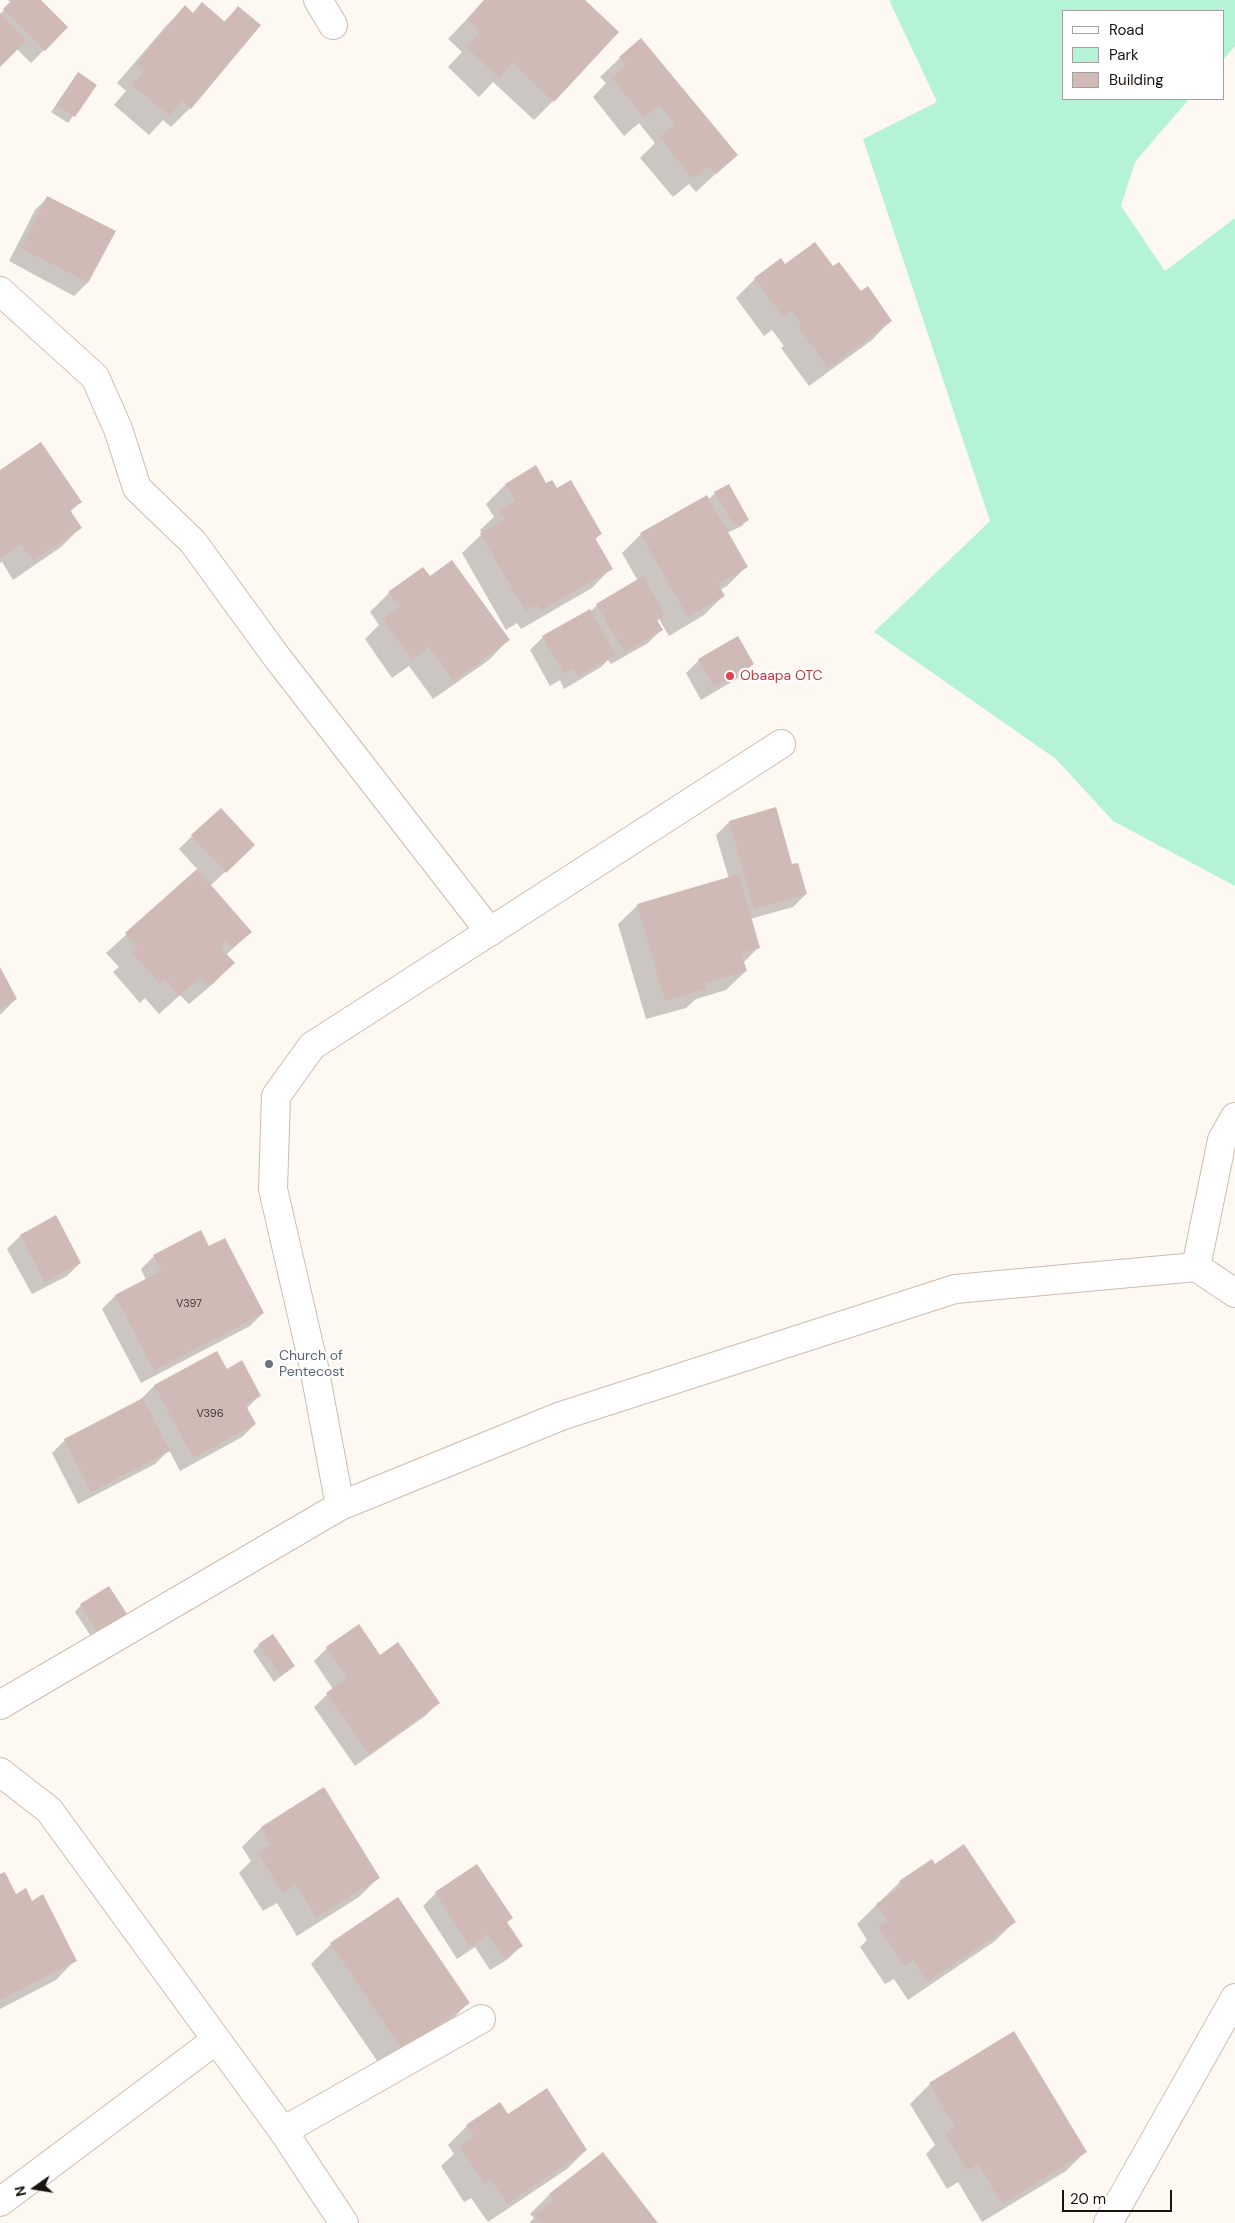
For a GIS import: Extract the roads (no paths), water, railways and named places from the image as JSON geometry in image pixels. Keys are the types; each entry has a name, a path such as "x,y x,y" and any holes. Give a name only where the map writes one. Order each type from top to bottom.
{"street":[{"path":"318,0 333,25"},
{"path":"0,291 96,377 118,429 137,488 193,542 276,656 490,932"},
{"path":"340,1506 314,1367 273,1189 276,1096 312,1046 780,744"},
{"path":"1196,1267 1222,1140 1235,1117"},
{"path":"0,1705 340,1506 561,1416 954,1290 1196,1267 1235,1293"},
{"path":"0,1772 49,1810 283,2131 344,2223"},
{"path":"1108,2223 1235,1998"},
{"path":"283,2131 482,2019"},
{"path":"0,2202 216,2040"}],"place":[{"name":"Obaapa OTC","path":"730,676"},
{"name":"Church of Pentecost","path":"269,1364"}]}
